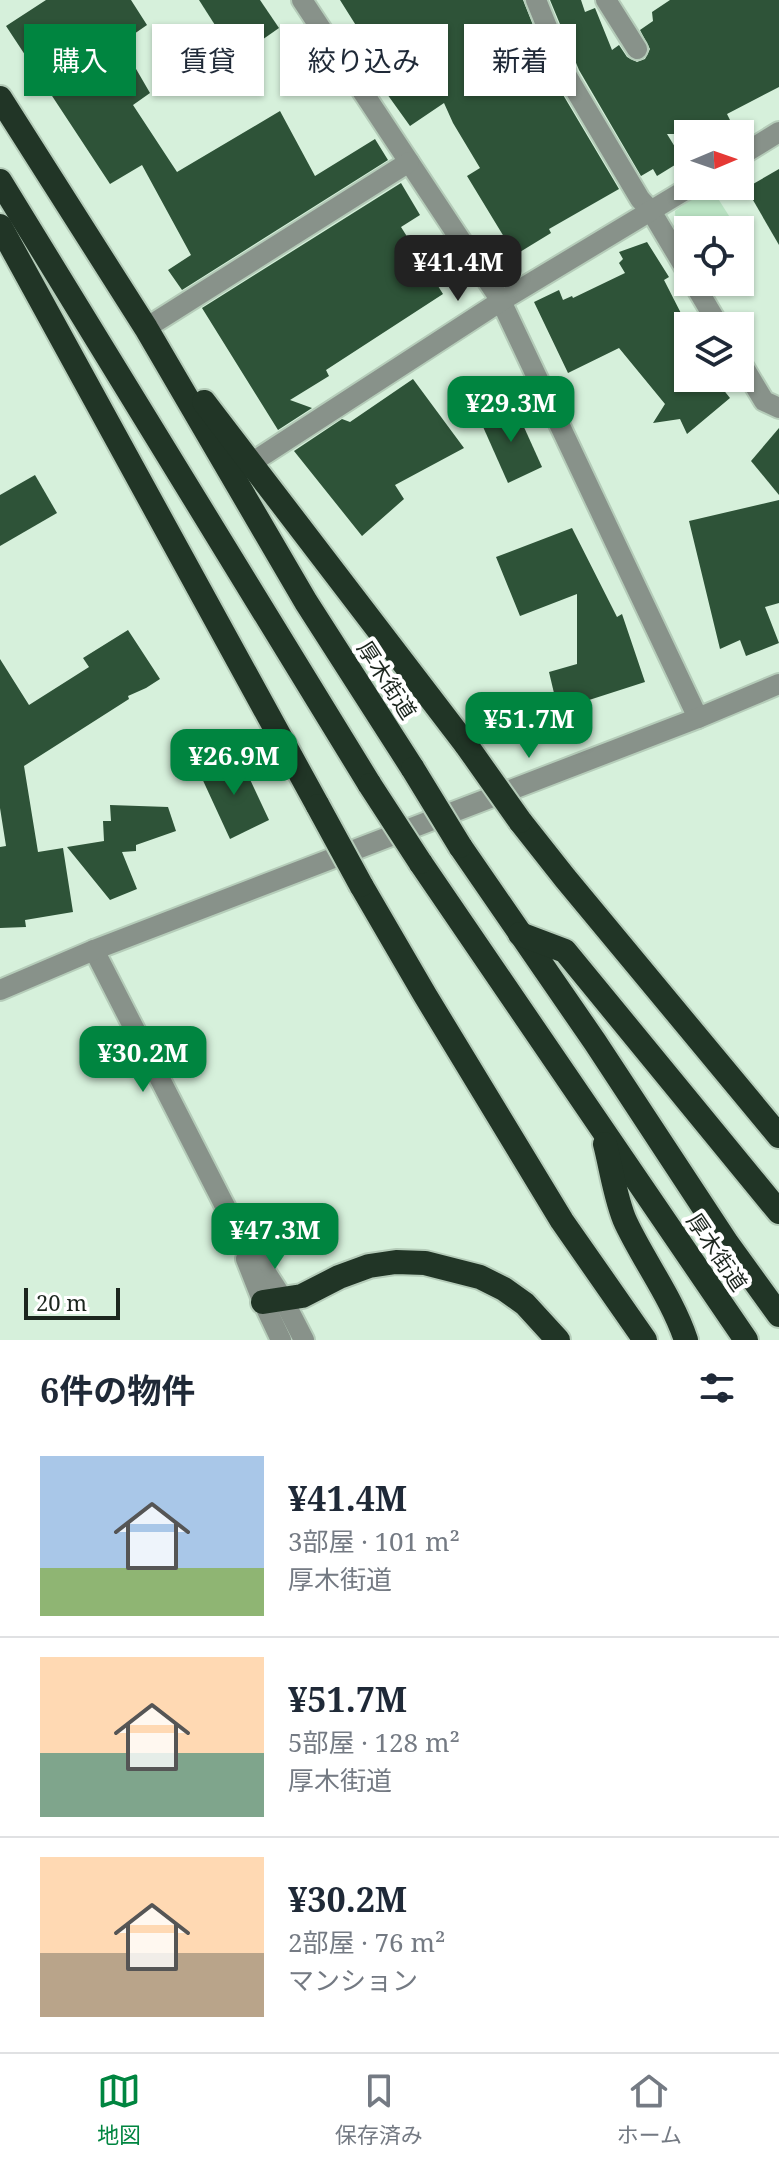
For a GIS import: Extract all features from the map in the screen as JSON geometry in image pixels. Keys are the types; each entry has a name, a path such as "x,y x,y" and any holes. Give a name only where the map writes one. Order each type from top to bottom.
{"highway":[{"name":"厚木街道","path":"0,98 146,328 306,602 460,846 595,1042 727,1243 779,1315"},
{"name":"厚木街道","path":"0,181 370,785 746,1340"},
{"path":"0,226 361,885 562,1221 645,1340"},
{"path":"146,328 467,746 520,821 779,1136"},
{"path":"520,934 565,951 778,1211"},
{"path":"600,1125 624,1220 661,1285 686,1340"},
{"path":"273,1301 302,1296 369,1266 396,1262 425,1263 480,1277 504,1289 525,1304 558,1340"}],"street":[{"path":"302,0 501,301 698,718"},
{"path":"536,0 567,76 640,199 651,211 674,250"},
{"path":"606,0 637,49"},
{"path":"754,147 779,132"},
{"path":"146,328 409,162"},
{"path":"251,463 501,301 674,197"},
{"path":"754,384 764,401 779,408"},
{"path":"0,990 94,950 779,684"},
{"path":"94,950 273,1301 304,1340"},
{"path":"273,1301 281,1340"}],"green space":[{"path":"690,200 719,200 729,216 675,216 675,211"}],"building":[{"path":"46,0 131,0 147,25 136,33 136,24 24,24 24,53 6,26"},
{"path":"199,0 260,0 279,28 264,38 264,24 214,24"},
{"path":"340,0 523,0 533,24 464,24 464,96 564,96 619,189 549,229 551,233 515,255 467,176 480,168 444,103 410,126 388,96 448,96 448,24 355,24"},
{"path":"550,0 581,0 585,12 595,8 612,50 619,45 627,57 637,62 645,59 650,49 640,30 653,21 652,12 670,0 779,0 779,87 727,114 730,120 674,120 674,134 667,134 674,145 674,166 657,176 653,169 641,176 579,70 576,63 576,24 560,24"},
{"path":"136,69 150,93 133,105 177,172 280,111 315,176 375,139 388,160 182,290 168,270 191,255 142,165 110,184 52,96 136,96"},
{"path":"779,169 779,245 753,200 754,183"},
{"path":"401,183 420,215 401,227 443,294 326,370 329,376 290,400 312,408 278,430 202,308"},
{"path":"647,242 669,277 664,280 680,312 674,312 674,392 725,392 730,398 687,434 680,419 653,423 665,404 619,348 568,373 534,302 559,290 563,300 573,298 625,273 619,263 623,259 619,252"},
{"path":"413,379 464,448 395,485 404,499 362,536 294,451 342,419 350,422"},
{"path":"514,405 542,467 508,483 480,420"},
{"path":"779,428 779,495 751,461"},
{"path":"35,475 57,513 0,546 0,495"},
{"path":"779,500 779,603 765,607 779,643 746,656 740,640 720,649 689,521"},
{"path":"572,528 617,617 622,614 645,682 558,710 549,672 577,664 577,594 520,616 496,557"},
{"path":"128,630 160,679 128,696 129,699 24,766 38,852 63,848 73,912 25,920 26,927 0,928 0,847 6,846 0,808 0,659 29,705 89,667 83,658"},
{"path":"239,756 269,820 230,839 200,774"},
{"path":"110,805 168,807 176,831 136,845 136,851 122,852 137,889 110,900 67,847 104,841 103,821 111,821"}]}
